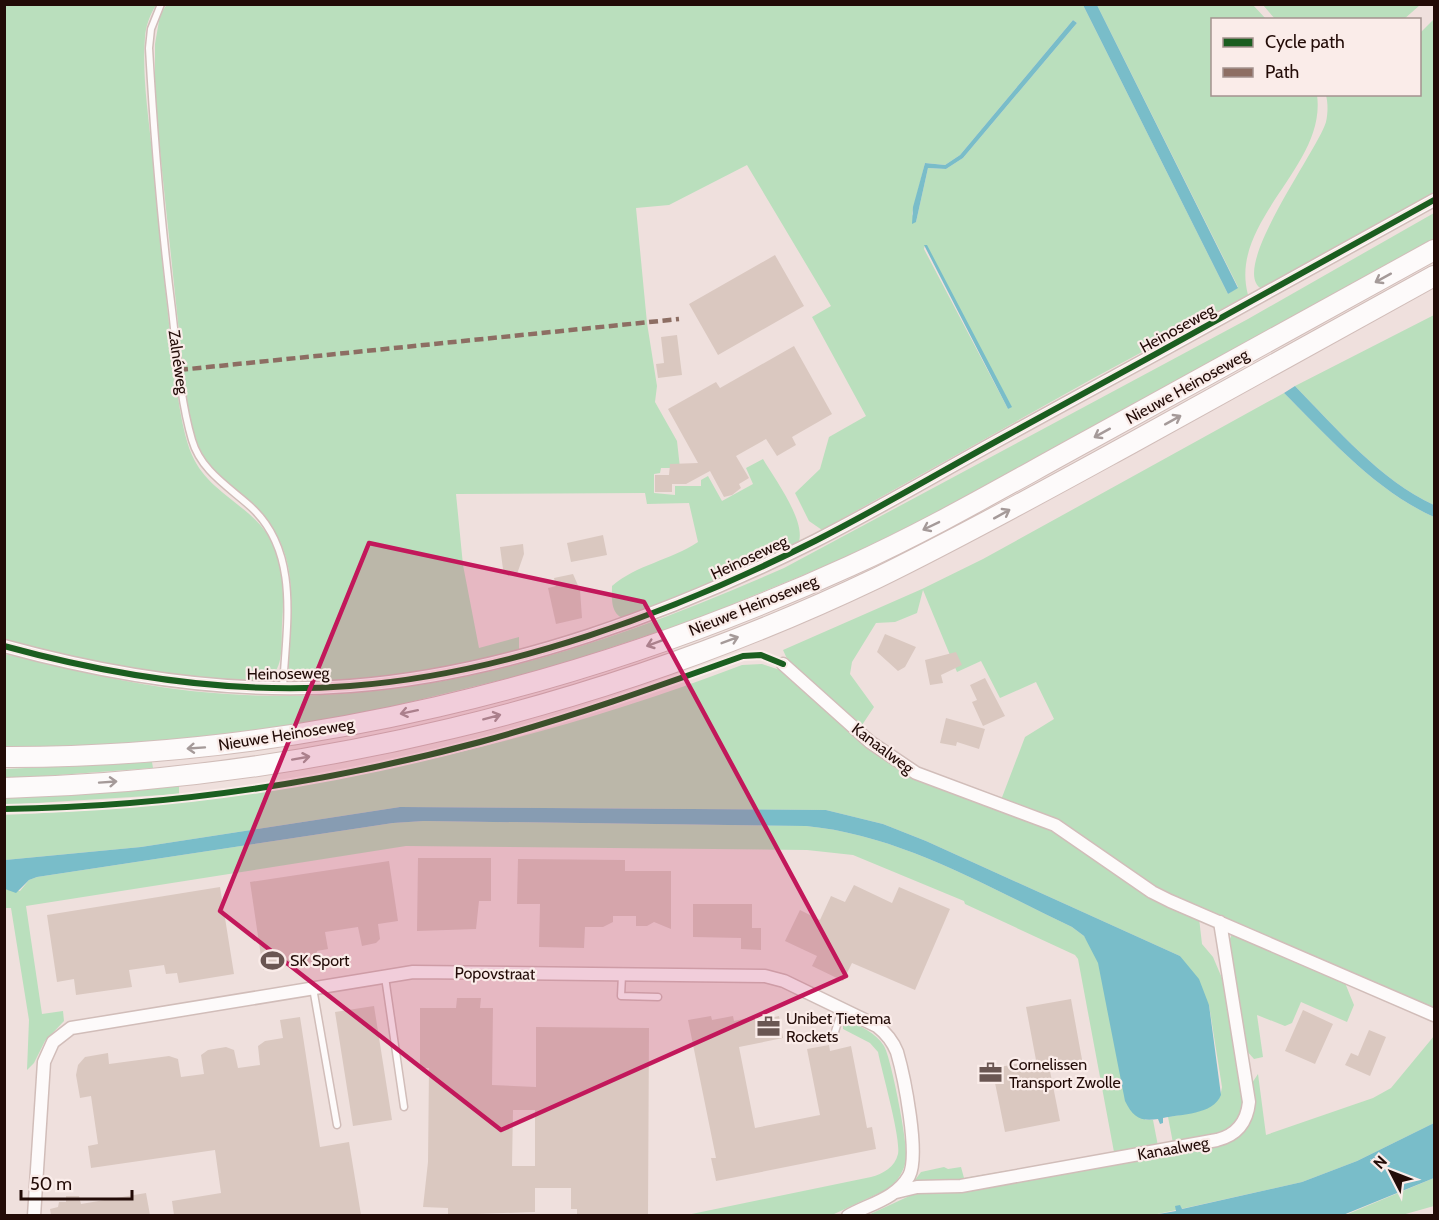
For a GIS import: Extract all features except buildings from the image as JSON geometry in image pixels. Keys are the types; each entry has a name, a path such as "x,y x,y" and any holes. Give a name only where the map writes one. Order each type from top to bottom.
{"highway":[{"name":"Nieuwe Heinoseweg","path":"4,757 50,757 211,746 299,733 451,703 547,678 647,646 850,566 944,519 1434,250"},
{"name":"Nieuwe Heinoseweg","path":"4,788 201,774 364,747 555,700 689,656 845,592 987,522 1434,276"}],"street":[{"name":"Heinoseweg","path":"4,646 93,668 150,678 238,687 349,686 415,678 538,650 704,592 857,519 1434,200"},
{"name":"Kanaalweg","path":"783,664 870,741 916,773 1055,825 1152,892 1434,1015"},
{"name":"Kanaalweg","path":"896,1192 917,1187 961,1186 1217,1140 1238,1130 1246,1117 1249,1102 1220,922"},
{"name":"Popovstraat","path":"34,1215 44,1062 47,1052 62,1034 80,1026 413,972 765,976 784,981 878,1026 885,1032 897,1052 914,1155 909,1175 896,1192"},
{"path":"848,1215 896,1192"}],"lane":[{"name":"Zalnéweg","path":"161,4 151,28 149,48 157,170 182,390 191,438 199,456 219,482 261,517 279,547 287,599 284,687"},
{"path":"622,975 621,996 658,997"},
{"path":"385,977 404,1107"},
{"path":"313,988 337,1125"},
{"path":"834,1035 842,1009"}],"highlighted area":[{"path":"369,543 644,602 846,976 501,1130 220,911"}],"green space":[{"path":"167,4 1083,5 1228,294 1238,287 1097,5 1253,5 1265,18 1211,18 1211,96 1317,96 1316,121 1308,146 1252,242 1246,268 1248,295 1092,379 822,530 809,521 795,493 820,469 829,437 866,416 812,317 831,306 747,165 669,205 636,208 647,323 657,386 655,402 677,441 680,468 661,468 660,473 654,474 654,493 675,495 675,486 701,486 701,480 708,476 722,501 753,484 746,468 763,459 794,513 800,535 798,544 726,577 622,618 615,612 612,586 632,573 677,554 698,542 689,503 647,504 645,493 456,494 463,565 479,648 519,637 519,651 404,674 338,682 312,681 294,677 288,667 291,622 290,577 283,549 276,533 256,509 212,468 203,455 190,420 155,104 155,44 160,15","holes":["1073,20 1077,23 963,158 946,169 928,168 916,222 912,214 925,163 945,165 960,155","925,245 1011,406 1008,409 924,249"]},
{"path":"4,5 156,5 146,33 145,79 169,323 180,409 187,442 200,469 266,532 277,555 283,594 282,646 280,662 268,679 250,683 182,678 5,641"},
{"path":"1263,5 1420,5 1405,18 1274,18"},
{"path":"1434,19 1434,193 1262,289 1254,278 1256,259 1278,209 1320,136 1326,122 1328,108 1326,96 1421,96 1421,32"},
{"path":"1434,213 1434,240 958,502 842,559 697,619 546,669 336,720 147,745 5,750 5,654 121,680 191,691 270,696 347,693 422,684 496,670 568,650 640,626 784,568 1248,319"},
{"path":"1434,315 1434,505 1395,482 1377,468 1295,386"},
{"path":"1284,393 1373,478 1392,493 1434,517 1434,1011 1307,953 1191,907 1001,800 1025,737 1054,719 1036,682 1000,698 981,661 957,672 923,590 917,613 895,622 876,623 852,662 850,674 874,707 862,725 789,663 783,650 922,589 983,559"},
{"path":"762,664 783,671 934,785 1055,829 1199,918 1202,944 1213,957 1227,990 1244,1102 1234,1122 1226,1129 1207,1137 1173,1143 1168,1117 1193,1113 1209,1107 1220,1096 1222,1087 1209,1005 1180,956 926,841 883,824 826,810 400,807 141,847 5,860 4,815 193,800 286,787 379,770 563,725 653,697 742,665"},
{"path":"152,762 153,768 5,779 5,769"},
{"path":"179,786 179,794 5,805 5,796"},
{"path":"424,821 806,826 841,831 876,840 943,865 1072,927 1084,936 1096,954 1145,1120 1153,1120 1158,1146 962,1181 915,1180 921,1172 944,1167 948,1169 961,1167 964,1178 1114,1152 1078,959 1075,955 965,904 964,901 853,855 807,850 406,846 26,906 42,1014 63,1011 64,1021 45,1041 34,1063 27,1070 29,1020 11,908 5,908 5,889 20,891 29,880 37,877 393,823"},
{"path":"1232,934 1343,978 1354,1005 1347,1022 1301,1002 1292,1023 1285,1026 1257,1015 1263,1057 1254,1059 1246,1050 1229,941"},
{"path":"846,1021 872,1033 881,1041 887,1054 899,1103 906,1152 904,1168 896,1182 890,1188 832,1215 682,1216 871,1177 884,1172 891,1166 898,1154 898,1146 878,1052 870,1043 843,1029"},
{"path":"1434,1036 1434,1123 1357,1161 1302,1182 1181,1209 1176,1206 1176,1210 1153,1215 866,1216 918,1192 1227,1143 1242,1132 1251,1118 1252,1083 1258,1074 1266,1135 1373,1098 1391,1088"},
{"path":"1434,1178 1434,1206 1402,1215 1343,1216"}],"water":[{"path":"1083,5 1097,5 1238,288 1228,294"},
{"path":"1073,20 1077,23 963,158 946,169 928,168 916,222 912,224 913,207 925,163 945,165 960,155"},
{"path":"924,245 927,245 1012,407 1008,409"},
{"path":"1295,386 1377,468 1395,482 1434,505 1434,517 1392,493 1354,462 1284,393"},
{"path":"400,807 826,810 883,824 926,841 1180,956 1199,979 1209,1005 1221,1095 1217,1102 1204,1110 1163,1118 1163,1123 1160,1124 1158,1119 1146,1120 1134,1115 1125,1101 1098,963 1084,936 1072,927 943,865 910,851 841,831 806,826 424,821 393,823 37,877 29,880 16,893 5,889 5,860 141,847"},
{"path":"1434,1123 1434,1178 1343,1215 1153,1215 1176,1211 1175,1206 1180,1205 1182,1209 1302,1182 1357,1161"}],"marked path":[{"path":"179,370 679,319"}],"cycle path":[{"path":"4,646 132,675 219,685 306,688 350,686 410,679 529,654 589,636 705,592 815,541 1434,200"},
{"path":"4,809 184,798 304,781 422,757 513,733 612,702 743,656 761,655 783,664"}],"place":[{"name":"SK Sport","path":"272,960"},
{"name":"Unibet Tietema Rockets","path":"768,1027"},
{"name":"Cornelissen Transport Zwolle","path":"991,1073"}]}
